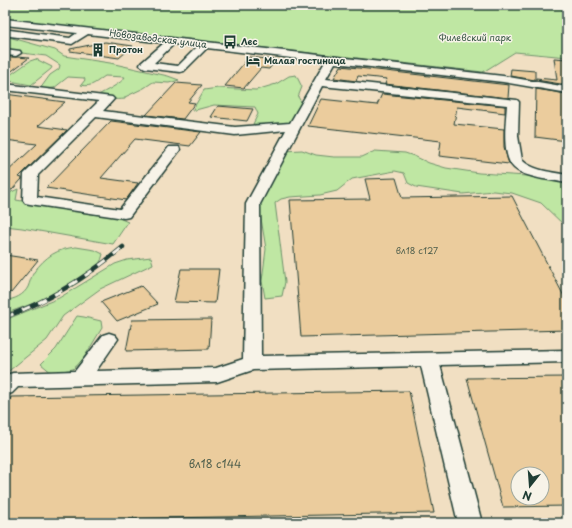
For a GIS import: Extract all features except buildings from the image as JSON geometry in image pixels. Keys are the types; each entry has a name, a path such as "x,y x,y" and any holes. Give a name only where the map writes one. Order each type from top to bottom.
{"street":[{"name":"Новозаводская улица","path":"5,22 503,79 567,90"},
{"path":"10,33 72,41 87,31"},
{"path":"172,41 146,65 180,69 195,55 210,45"},
{"path":"161,51 195,55"},
{"path":"5,52 16,53"},
{"path":"252,363 253,204 294,126 332,59"},
{"path":"319,82 513,102 513,156 518,165 536,172 567,179"},
{"path":"5,87 108,99 31,174 30,200 124,214 174,150"},
{"path":"94,113 235,131 294,126"},
{"path":"80,378 109,339"},
{"path":"5,388 13,380 217,375 252,363 567,356"},
{"path":"429,359 470,523"}],"shaded area":[{"path":"5,23 510,81 510,75 483,72 514,52 567,57 567,523 5,523"}],"green space":[{"name":"Филевский парк","path":"5,5 567,5 567,57 515,52 483,72 5,19"},
{"path":"5,36 55,50 64,56 110,63 168,76 179,80 169,83 153,82 125,97 125,99 108,99 98,95 117,85 125,77 105,76 94,84 85,86 81,85 85,80 84,78 68,77 54,88 40,89 50,75 59,69 60,65 46,56 5,51"},
{"path":"36,59 52,67 51,69 31,85 10,81 10,75 30,61"},
{"path":"296,75 302,87 298,97 302,103 296,111 294,117 288,123 280,125 253,124 258,114 255,107 214,105 192,111 204,90 218,88 256,90 276,84 289,76"},
{"path":"302,150 316,155 334,157 362,157 375,151 405,153 446,168 479,173 543,177 567,182 567,228 541,203 512,193 493,191 463,194 416,187 408,183 404,173 395,171 352,179 337,191 320,195 290,197 281,199 275,203 285,282 282,296 265,298 262,281 266,249 259,206 279,169 281,155 284,151"},
{"path":"18,189 16,200 114,216 128,222 113,244 5,226 5,195"},
{"path":"76,247 95,250 103,254 98,265 89,275 77,284 62,292 5,314 5,300 15,298 24,292 28,287 34,272 43,262 52,254"},
{"path":"151,257 153,264 100,289 63,316 47,340 5,374 5,320 59,298 115,264 127,260"},
{"path":"77,316 101,321 102,328 82,361 73,369 52,373 41,364 56,349"}],"railway":[{"path":"5,317 52,296 96,268 123,247"}],"place":[{"name":"Лес","path":"230,42"},
{"name":"Протон","path":"98,50"},
{"name":"Малая гостиница","path":"253,61"}]}
